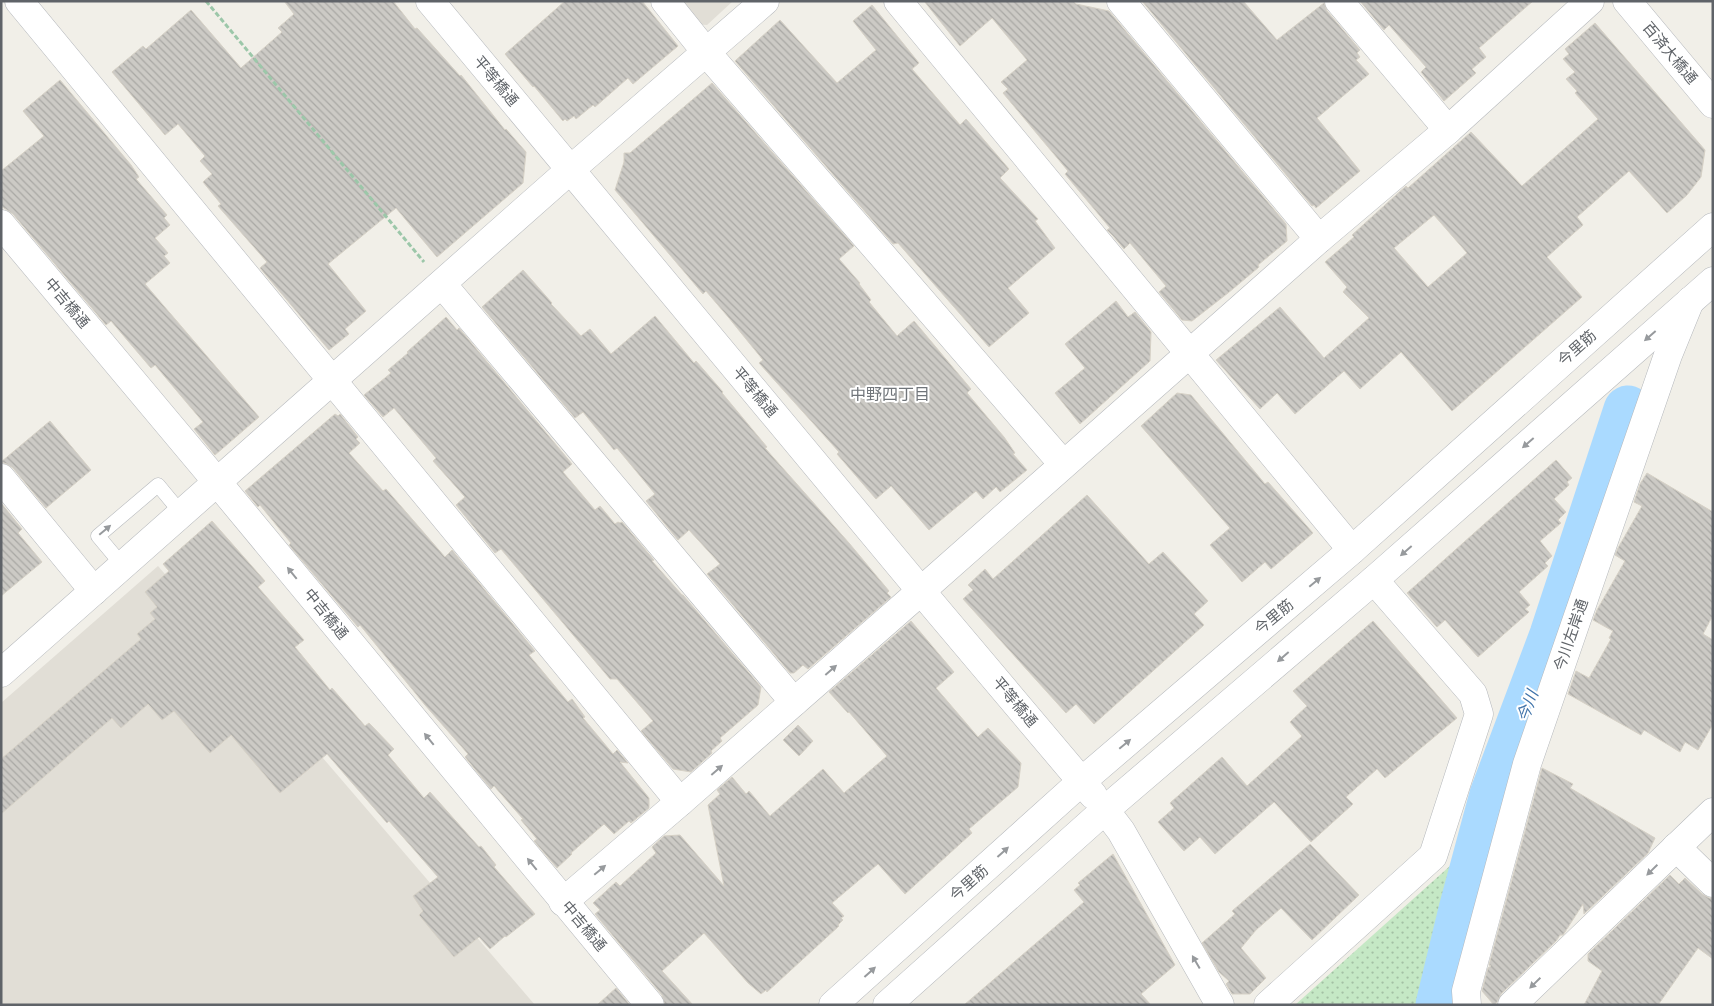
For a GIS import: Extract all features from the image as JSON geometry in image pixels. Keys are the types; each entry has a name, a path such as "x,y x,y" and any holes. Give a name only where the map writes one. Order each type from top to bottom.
{"street":[{"path":"19,1 680,802"},
{"name":"平等橋通","path":"430,1 1105,810"},
{"path":"665,1 706,52 1063,464"},
{"path":"1,673 570,170 765,1"},
{"path":"898,1 1352,550"},
{"path":"1121,1 1319,239"},
{"path":"1339,1 1448,130"},
{"path":"563,902 921,591 1319,239 1448,130 1590,1"},
{"name":"百済大橋通","path":"1627,1 1713,104"},
{"name":"中吉橋通","path":"1,224 650,1005"},
{"name":"今里筋","path":"834,1005 1082,781 1352,550 1713,227"},
{"path":"887,1005 1105,810 1374,580 1713,281"},
{"path":"442,284 794,702"},
{"name":"今川左岸通","path":"1467,1005 1466,991 1527,764 1668,355 1690,301"},
{"path":"1,478 94,591"},
{"path":"1268,1005 1433,856 1479,714 1473,694 1374,580"},
{"path":"1105,810 1121,831 1220,1005"},
{"path":"1512,1005 1713,812"},
{"path":"1676,847 1713,883"}],"lane":[{"path":"123,566 98,536 158,485 182,514"}],"path":[{"path":"206,1 442,284"}],"shaded area":[{"path":"675,1 733,1 707,25 694,24"},
{"path":"158,566 535,1005 1,1005 1,703"}],"green space":[{"path":"1451,865 1420,1005 1295,1005"}],"building":[{"path":"284,1 393,1 415,29 417,28 461,75 505,130 526,152 523,183 437,257 396,208 328,264 366,311 345,329 349,334 329,350 260,268 267,262 218,206 221,204 203,182 212,174 200,161 205,156 178,124 165,135 112,72 143,46 146,49 191,10 241,68 282,32 278,28 294,14"},
{"path":"565,1 642,1 678,46 633,84 628,78 595,107 593,105 576,119 574,116 567,121 565,119 563,121 505,54"},
{"path":"924,1 1073,1 1076,4 1109,11 1286,224 1287,241 1258,265 1259,267 1192,321 1182,320 1159,292 1166,286 1130,243 1124,249 1107,230 1110,228 1065,174 1068,171 1003,93 1008,89 1001,82 1027,60 992,18 960,46"},
{"path":"1142,1 1243,1 1277,40 1324,3 1327,11 1360,50 1357,53 1360,57 1356,60 1369,74 1317,118 1360,171 1316,208 1314,205 1312,206"},
{"path":"1360,1 1533,1 1479,48 1486,57 1472,69 1476,73 1444,101 1421,72 1426,67 1389,25 1384,30"},
{"path":"872,5 919,63 912,69 960,125 966,119 1009,169 1000,178 1038,219 1035,221 1055,248 1008,288 1029,313 989,347 898,243 893,244 735,61 780,20 837,83 876,50 853,21"},
{"path":"1595,23 1705,150 1701,177 1687,195 1667,213 1629,171 1577,217 1583,225 1547,257 1582,297 1452,411 1401,352 1360,389 1344,371 1295,414 1277,393 1260,409 1216,360 1280,307 1324,358 1369,318 1343,292 1347,287 1325,262 1354,237 1352,235 1406,186 1408,188 1471,132 1522,186 1598,119 1575,93 1577,91 1566,79 1575,72 1563,59 1569,54 1565,49","holes":["1434,215 1467,253 1428,287 1394,248"]},
{"path":"60,80 131,165 139,177 136,179 167,215 164,218 170,225 155,238 168,253 164,256 170,263 145,284 259,417 215,455 194,429 203,422 155,365 151,368 111,321 106,325 13,214 1,206 1,171 44,136 23,111"},
{"path":"712,83 854,246 839,259 860,283 871,300 869,302 897,336 914,321 971,389 967,393 1004,437 1015,453 1013,454 1027,470 1000,492 996,487 983,499 976,491 929,530 891,486 876,499 837,454 839,452 759,363 763,360 729,318 706,291 703,294 615,190 624,162 624,153 630,153"},
{"path":"523,270 581,336 590,329 611,354 655,316 694,363 696,361 723,392 767,447 765,448 849,543 889,591 887,593 891,597 808,669 803,665 794,673 790,673 707,574 720,564 689,530 678,540 646,501 655,494 617,448 614,450 583,412 575,418 482,307"},
{"path":"1116,301 1128,317 1135,312 1151,332 1150,361 1080,424 1055,393 1085,368 1065,344"},
{"path":"446,317 457,330 459,328 572,464 563,472 595,510 600,506 615,524 622,522 654,560 652,561 761,687 758,705 720,738 722,741 711,751 712,753 691,772 673,769 641,731 653,721 617,679 610,679 501,549 495,553 456,505 465,497 433,461 436,458 394,408 383,417 364,395 391,373 388,370"},
{"path":"1177,393 1191,395 1265,484 1268,482 1313,533 1271,569 1265,562 1242,582 1210,545 1230,528 1141,426"},
{"path":"335,414 338,416 340,414 358,437 356,439 360,443 349,453 383,491 386,489 445,557 452,550 535,651 529,655 568,702 572,699 585,717 583,718 613,754 617,750 628,763 620,762 649,798 649,808 631,823 629,821 614,834 604,824 557,868 534,841 537,839 521,820 523,819 494,786 491,789 465,757 468,754 425,705 360,625 358,627 289,545 291,543 260,505 258,507 245,491"},
{"path":"50,421 91,470 46,508 13,468 1,462"},
{"path":"1556,460 1572,478 1567,482 1569,485 1554,499 1566,512 1558,520 1561,523 1540,541 1552,556 1545,563 1548,566 1519,592 1530,605 1525,609 1529,612 1478,657 1445,620 1437,627 1407,593"},
{"path":"1647,473 1713,512 1713,615 1703,634 1713,640 1713,724 1698,750 1685,742 1680,752 1644,730 1641,735 1568,694 1576,671 1589,678 1611,639 1609,638 1613,631 1593,620 1625,561 1615,555 1642,506 1634,502 1640,484"},
{"path":"1087,495 1149,564 1163,552 1208,601 1194,614 1204,625 1094,724 1076,704 1066,713 963,599 973,590 968,585 985,569 993,579"},
{"path":"1,503 22,529 18,533 42,562 1,596"},
{"path":"212,521 265,581 258,587 304,640 295,647 330,690 332,688 365,726 369,723 394,749 388,755 424,798 430,792 479,847 481,846 496,865 494,867 535,914 490,949 479,937 454,957 419,915 423,911 413,896 438,877 389,821 387,823 327,754 280,793 231,735 210,753 174,711 162,720 148,704 121,728 112,718 1,814 1,759 141,639 137,634 155,619 150,613 157,607 145,592 169,571 163,564"},
{"path":"911,621 954,672 936,688 978,737 988,728 1021,763 1018,787 969,829 972,833 905,894 878,864 832,903 844,916 841,918 843,920 839,926 767,992 766,990 761,994 748,983 704,933 662,971 693,1005 665,1005 662,995 595,914 600,910 593,903 616,882 620,886 656,853 652,847 664,836 680,835 724,886 708,805 720,794 717,790 732,777 746,794 749,791 770,816 823,769 844,793 887,756 829,692"},
{"path":"1373,621 1457,718 1385,778 1377,769 1346,797 1353,804 1311,842 1274,802 1215,854 1200,837 1184,851 1158,822 1174,808 1170,803 1222,757 1247,786 1302,736 1290,722 1307,706 1293,691"},
{"path":"798,725 813,741 799,756 783,740"},
{"path":"1542,768 1573,784 1570,788 1655,838 1648,853 1584,914 1583,904 1563,935 1560,935 1501,994 1494,1005 1482,991 1488,968 1491,966 1489,965"},
{"path":"1310,844 1359,895 1312,940 1281,908 1256,930 1241,948 1266,978 1250,994 1232,994 1226,984 1229,981 1219,972 1202,943 1235,914 1232,911"},
{"path":"1113,854 1175,965 1141,994 1151,1005 964,1005 1084,902 1074,890 1080,885 1078,883"},
{"path":"1670,875 1679,884 1685,878 1702,894 1713,898 1713,959 1698,948 1658,1005 1584,1005 1602,971 1588,961 1588,954"},
{"path":"616,988 630,1005 597,1005"}],"waterway":[{"name":"今川","path":"1440,1005 1494,795 1554,635 1628,410"}],"district":[{"name":"中野四丁目","path":"890,394"}]}
